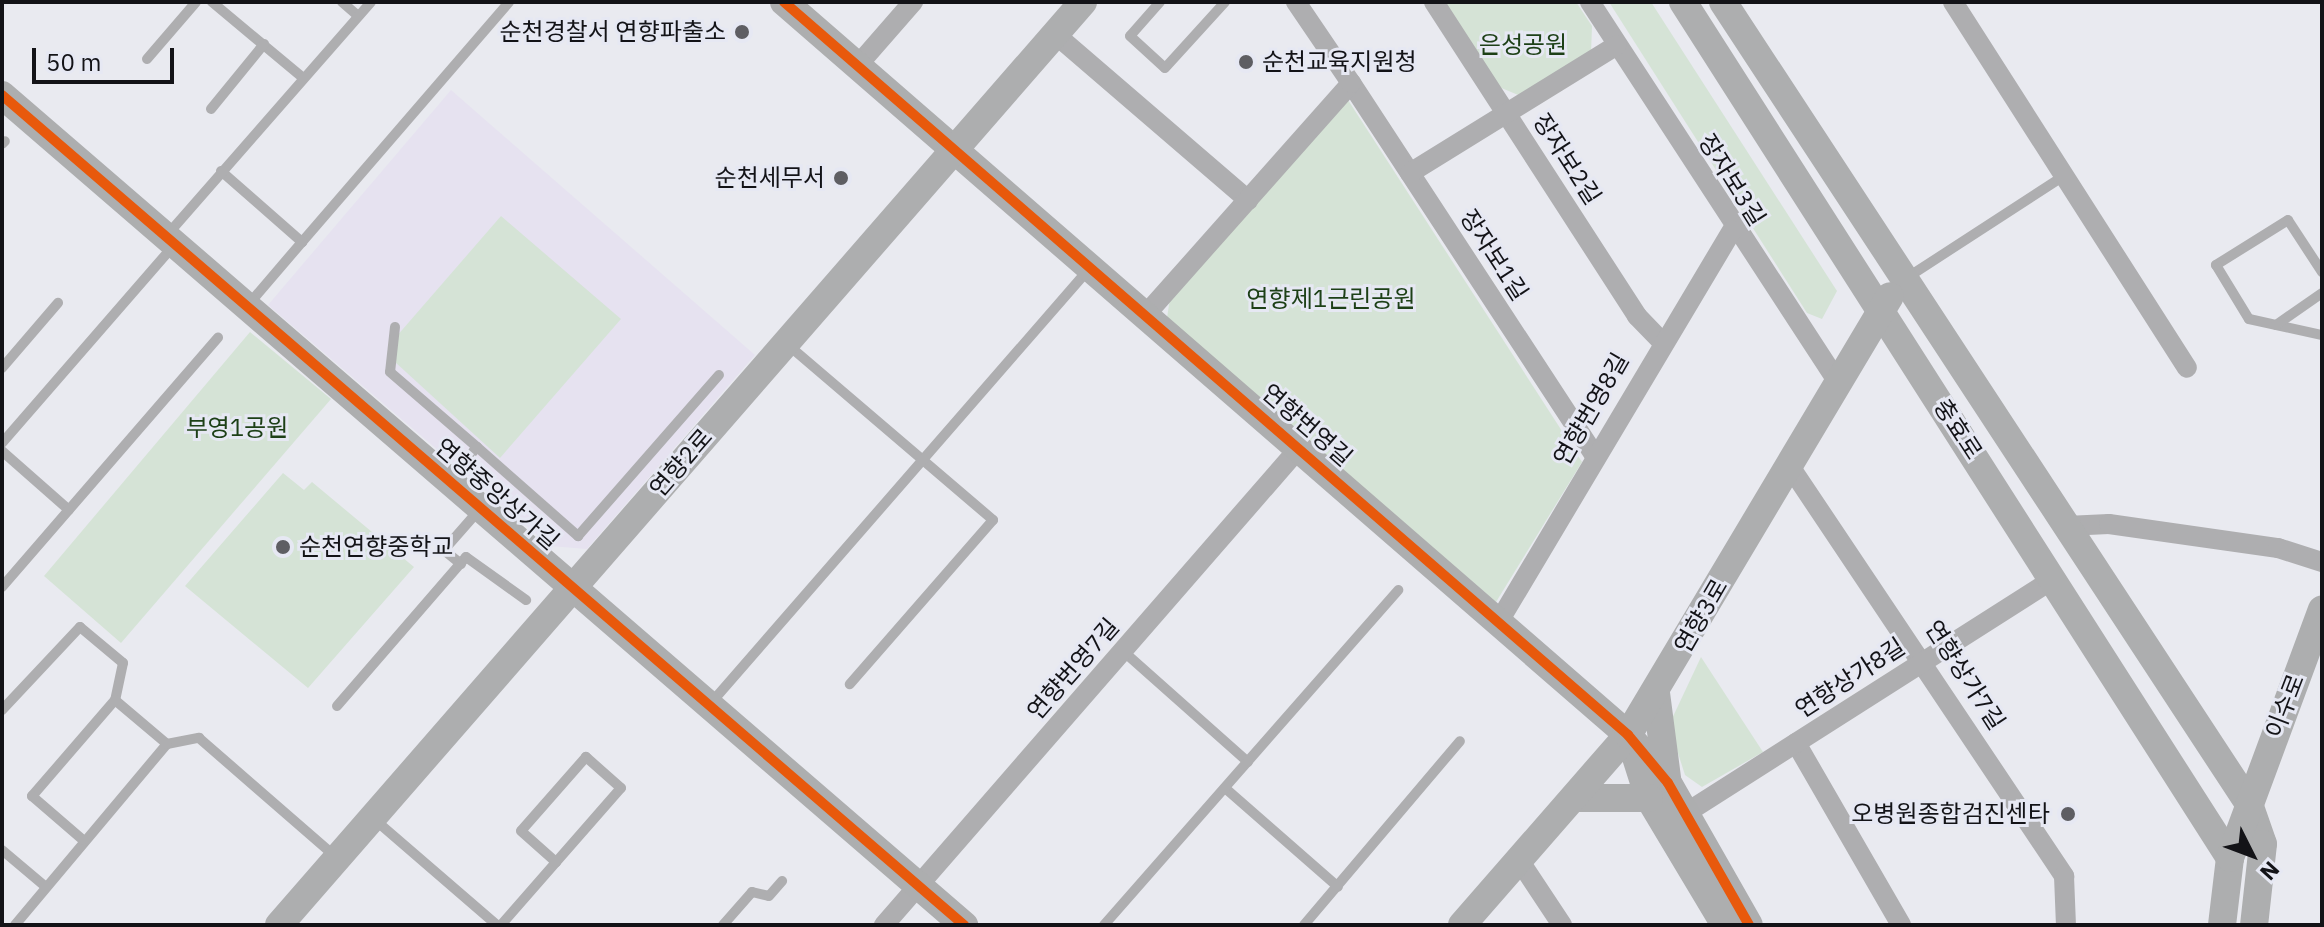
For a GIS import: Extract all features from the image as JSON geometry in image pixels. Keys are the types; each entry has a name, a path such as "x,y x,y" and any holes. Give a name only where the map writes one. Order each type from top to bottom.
{"street":[{"name":"연향번영길","path":"784,2 1501,618 1628,735 1658,790 1742,925"},
{"path":"858,65 913,2"},
{"name":"연향2로","path":"279,925 1083,2"},
{"name":"장자보1길","path":"1296,2 1594,454"},
{"name":"장자보2길","path":"1434,2 1637,316 1661,341"},
{"name":"장자보3길","path":"1590,2 1732,231 1837,381"},
{"name":"충효로","path":"1683,2 2230,858"},
{"name":"충효로","path":"1723,2 1903,280 2213,743 2249,804"},
{"path":"1953,2 2187,368"},
{"path":"1055,34 1248,200"},
{"path":"1410,173 1617,45"},
{"path":"1148,312 1351,83"},
{"name":"연향중앙상가길","path":"2,95 711,703 964,925"},
{"name":"연향번영8길","path":"1501,618 1661,341 1732,231"},
{"name":"연향3로","path":"1462,925 1628,735 1656,693 1880,307 1903,280"},
{"name":"연향번영7길","path":"884,925 1300,447"},
{"name":"연향상가7길","path":"1789,465 1926,660 2064,876 2066,925"},
{"path":"2066,526 2109,524 2278,548 2322,562"},
{"name":"연향상가8길","path":"1677,819 2053,579"},
{"name":"이수로","path":"2222,925 2230,858 2322,609"},
{"path":"1574,798 1658,790 1656,693"},
{"name":"연향상가8길","path":"1796,743 1901,925"},
{"path":"2213,743 2250,758 2271,743"},
{"path":"2249,804 2263,844 2254,925"},
{"path":"1519,860 1562,925"}],"lane":[{"path":"147,59 196,2"},
{"path":"212,2 302,77"},
{"path":"342,2 356,14"},
{"path":"2,443 171,240 221,171 356,14 371,2"},
{"path":"248,305 509,2"},
{"path":"1160,2 1130,36 1165,68 1225,2"},
{"path":"211,109 264,44"},
{"path":"221,171 302,242"},
{"path":"1903,280 2065,175"},
{"path":"2322,272 2288,220 2216,265 2249,319 2322,335"},
{"path":"711,703 1091,266"},
{"path":"2276,325 2322,293"},
{"path":"2,368 58,303"},
{"path":"395,327 390,372 578,536 719,375"},
{"path":"2,587 218,338"},
{"path":"786,343 993,520 850,684"},
{"path":"450,480 477,447"},
{"path":"2,451 69,510"},
{"path":"461,564 444,550 482,507"},
{"path":"337,706 461,564 477,559 526,600"},
{"path":"1104,925 1398,590"},
{"path":"2,710 80,627 123,663 115,700 32,796 83,840"},
{"path":"1123,651 1248,762"},
{"path":"115,700 167,744"},
{"path":"15,925 83,840 167,744 199,738 338,858"},
{"path":"1304,925 1460,741"},
{"path":"373,818 499,925 556,862 621,788 586,757 521,831 556,862"},
{"path":"1225,788 1338,887"},
{"path":"2,850 46,887"},
{"path":"723,925 752,892 769,896 782,881"}],"shaded area":[{"path":"451,90 755,355 587,549 550,546 268,305"}],"green space":[{"name":"은성공원","path":"1445,2 1576,2 1592,26 1591,54 1523,97 1499,87"},
{"path":"1609,2 1651,2 1837,291 1822,319 1807,313"},
{"name":"연향제1근린공원","path":"1348,100 1582,462 1496,602 1167,318 1170,298"},
{"path":"501,216 621,319 500,458 395,362 396,337"},
{"name":"부영1공원","path":"250,332 331,399 121,643 44,576"},
{"path":"283,473 304,490 312,482 414,567 308,688 185,586"},
{"path":"1701,657 1763,752 1702,787 1685,775 1669,725"}],"cycle path":[{"path":"784,2 1628,735 1668,783 1749,925"},
{"path":"2,95 964,925"}],"place":[{"name":"순천경찰서 연향파출소","path":"742,32"},
{"name":"순천교육지원청","path":"1246,62"},
{"name":"순천세무서","path":"841,178"},
{"name":"순천연향중학교","path":"283,547"},
{"name":"오병원종합검진센타","path":"2068,814"}]}
